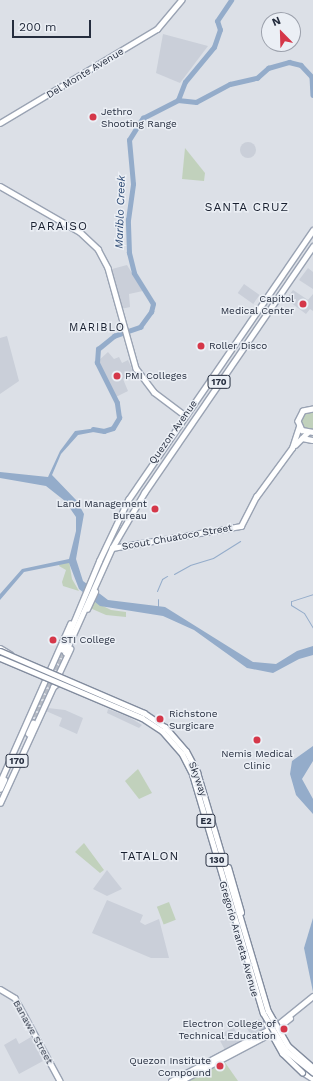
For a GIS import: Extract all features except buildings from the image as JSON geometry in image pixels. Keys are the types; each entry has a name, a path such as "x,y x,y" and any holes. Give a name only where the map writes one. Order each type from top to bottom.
{"highway":[{"path":"0,652 15,657"},
{"name":"Skyway","path":"0,652 144,713 175,737 197,772 242,935 268,1011 288,1046 313,1067"},
{"name":"Skyway","path":"0,658 132,713 152,723 171,740 192,774 270,1029 290,1055 313,1076"},
{"path":"88,687 152,722 183,753 193,774 209,829 213,857 242,935"},
{"path":"98,700 126,707 154,720 186,752 196,772 213,828 224,854 240,906 242,935"}],"main road":[{"name":"Del Monte Avenue","path":"0,123 155,31 181,0"},
{"path":"0,186 76,229 92,242 108,268 123,327 136,368 151,389 186,413"},
{"path":"311,234 313,239"},
{"name":"Quezon Avenue","path":"92,585 118,519 143,477 267,294 311,234"},
{"name":"Quezon Avenue","path":"92,585 112,548 160,468 313,246"},
{"path":"274,284 275,292 283,290"},
{"path":"267,294 274,293 276,300"},
{"path":"292,448 299,426 300,414 313,409"},
{"path":"292,448 302,438 311,432 299,426"},
{"path":"302,438 312,440"},
{"name":"Scout Chuatoco Street","path":"112,548 241,526 256,497 292,448"},
{"path":"143,477 144,481 149,481 160,468"},
{"path":"46,678 58,675 92,585"},
{"path":"63,652 92,585"},
{"path":"0,781 49,671 87,598"},
{"name":"Gregorio Araneta Avenue","path":"0,648 15,657 88,687 155,718 171,731 190,755 200,779 262,990 278,1027 289,1045 313,1067"},
{"name":"Gregorio Araneta Avenue","path":"0,658 98,700 147,724 167,738 181,755 191,775 255,993 270,1029 288,1056 313,1076"},
{"path":"0,803 53,687 58,683"},
{"name":"170","path":"0,789 32,723 0,798"},
{"name":"Banawe Street","path":"0,989 15,998 60,1081"},
{"path":"171,1081 270,1029 278,1027 313,996"},
{"path":"180,1081 270,1029"}],"shaded area":[{"path":"163,34 208,46 180,83 156,73"},
{"path":"248,142 254,144 256,150 254,156 248,158 242,156 240,150 242,144"},
{"path":"127,265 143,291 129,294 130,307 121,309 112,269"},
{"name":"Capitol Medical Center","path":"308,268 313,272 313,289 299,280"},
{"path":"244,284 260,295 253,304 238,293"},
{"name":"Capitol Medical Center","path":"293,290 308,300 313,294 313,311 310,309 306,314 286,299"},
{"path":"7,336 19,381 0,394 0,338"},
{"name":"PMI Colleges","path":"108,352 114,359 119,357 122,363 128,360 134,373 123,379 128,391 116,397 98,361"},
{"path":"48,708 65,710 83,718 77,734 59,726 62,718 46,711"},
{"path":"108,709 129,717 142,725 139,728 107,713"},
{"path":"107,870 122,889 107,896 93,889"},
{"path":"107,900 143,915 140,922 145,925 159,919 169,958 151,958 92,933"},
{"path":"259,1019 265,1030 252,1038 246,1026"},
{"path":"234,1028 240,1041 225,1050 217,1035"},
{"path":"31,1037 43,1061 19,1074 4,1045 16,1038 19,1044"}],"green space":[{"path":"185,148 205,173 204,181 182,179"},
{"path":"313,412 313,429 305,429 300,421 304,413"},
{"path":"69,561 72,579 79,591 63,586 62,582 66,570 59,566 60,563"},
{"path":"93,601 111,610 126,612 126,617 106,615 90,608"},
{"path":"138,769 152,793 139,799 125,781"},
{"path":"84,843 104,870 100,873 75,852"},
{"path":"169,902 176,920 164,924 157,907"},
{"name":"Quezon Institute Compound","path":"224,1061 238,1081 186,1081"}],"water":[{"path":"97,428 99,431 78,435 61,454 52,475 77,501 84,514 76,559 83,581 108,600 165,607 253,662 276,664 297,651 313,646 313,655 299,659 273,673 247,668 194,630 163,616 100,606 79,589 69,563 24,572 0,600 0,594 22,569 69,559 76,531 76,517 65,501 46,486 0,478 0,472 48,477 60,451 75,431"},
{"path":"313,746 313,761 302,779 313,799 313,814 296,795 290,774 292,761"},
{"path":"313,918 313,992 304,948"}],"waterway":[{"name":"Mariblo Creek","path":"178,100 185,82 214,47 220,30 217,21 231,0"},
{"path":"178,100 196,102 230,84 257,78 268,68 289,62 301,65 312,77 313,95"},
{"name":"Mariblo Creek","path":"93,429 104,431 113,428 119,418 117,403 97,363 98,349 114,336 140,327 151,312 153,304 134,273 129,253 128,220 133,184 129,140 143,118 178,100"},
{"path":"174,574 190,565 213,558 240,541"},
{"path":"157,591 162,579 167,576"},
{"path":"313,594 291,601 291,605 304,613 313,628"},
{"path":"158,599 158,607"}],"tunnel":[{"path":"30,722 62,650"},
{"path":"33,723 65,653"}],"place":[{"name":"Jethro Shooting Range","path":"93,117"},
{"name":"Capitol Medical Center","path":"303,304"},
{"name":"Roller Disco","path":"201,346"},
{"name":"PMI Colleges","path":"117,376"},
{"name":"Land Management Bureau","path":"155,509"},
{"name":"STI College","path":"53,640"},
{"name":"Richstone Surgicare","path":"160,719"},
{"name":"Nemis Medical Clinic","path":"257,740"},
{"name":"Electron College of Technical Education","path":"284,1029"},
{"name":"Quezon Institute Compound","path":"220,1066"}],"district":[{"name":"SANTA CRUZ","path":"247,208"},
{"name":"PARAISO","path":"59,227"},
{"name":"MARIBLO","path":"97,328"},
{"name":"TATALON","path":"150,857"}]}
